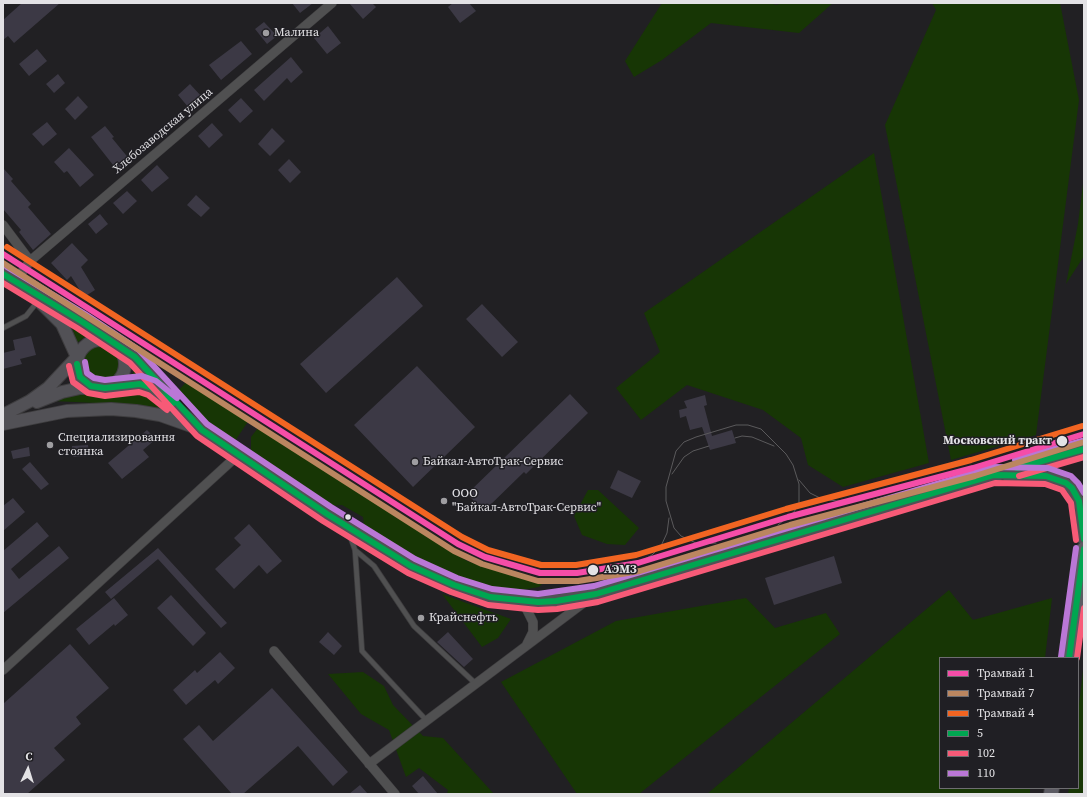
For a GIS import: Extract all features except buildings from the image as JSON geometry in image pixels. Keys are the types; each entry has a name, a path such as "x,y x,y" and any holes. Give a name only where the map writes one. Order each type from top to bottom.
{"main road":[{"path":"1069,657 1084,549"}],"street":[{"name":"Хлебозаводская улица","path":"19,284 30,261 332,3"},
{"path":"3,225 30,261"},
{"path":"3,274 135,357 202,430"},
{"path":"3,416 30,401 48,388 77,357 86,345 94,340 113,342 123,353 126,364 125,371 117,383 101,388 91,386 80,377 77,357 62,324 19,284"},
{"path":"3,416 62,392 80,388 101,388 130,384 148,386 159,393 202,430 346,526 411,566 454,585 490,597 517,601 556,601 596,594 1084,449"},
{"path":"3,424 74,410 123,409 160,415 202,430"},
{"path":"3,670 238,454"},
{"path":"994,475 1046,476 1066,483 1072,488 1079,501 1084,539"},
{"path":"369,764 596,594"},
{"path":"517,601 526,608 533,622 533,632 524,648"},
{"path":"274,651 395,794"}],"lane":[{"path":"3,328 26,316 38,301"},
{"path":"346,526 355,550 362,651 427,721"},
{"path":"355,550 374,566 414,626 476,684"}],"green space":[{"path":"662,3 771,3 776,5 783,3 833,3 799,33 711,23 662,60 634,77 625,61"},
{"path":"932,3 1060,3 1079,100 1036,435 951,460 885,125 936,10"},
{"path":"874,153 929,463 843,487 808,465 801,438 763,410 687,385 641,420 616,388 660,352 644,313"},
{"path":"1084,176 1084,256 1066,284 1078,224"},
{"path":"65,317 93,333 83,338 76,344 73,330"},
{"path":"97,345 105,345 115,350 119,357 119,371 115,378 105,383 97,383 87,378 85,375 82,368 82,360 87,350 90,348"},
{"path":"133,364 153,384 129,380 133,373"},
{"path":"188,380 249,420 235,441 191,409 178,391"},
{"path":"143,388 164,401 171,412 140,405 53,401 58,397 83,393 105,396 123,389"},
{"path":"258,428 467,561 506,574 542,581 542,584 539,587 515,591 488,589 445,574 406,553 364,525 363,517 342,505 330,506 251,452 251,437"},
{"path":"588,490 598,490 639,528 625,545 607,544 582,535 574,516"},
{"path":"949,590 973,620 1052,598 1045,657 939,657 939,789 1030,789 1030,794 707,794"},
{"path":"442,594 511,619 498,638 482,647"},
{"path":"746,598 775,628 826,613 840,634 639,794 577,794 501,682 616,621"},
{"path":"1084,662 1084,794 1068,794 1069,789 1079,789 1079,704"},
{"path":"363,672 384,686 393,705 423,736 443,738 494,794 447,794 448,790 419,768 406,777 389,730 361,714 328,674"}],"tram line":[{"name":"4","path":"7,247 462,537 488,550 541,565 576,565 636,555 786,509 971,460 1082,426"},
{"name":"1","path":"3,254 458,544 485,557 540,573 577,573 638,563 788,517 973,468 1084,434"},
{"name":"7","path":"3,263 454,551 482,564 538,581 578,581 640,571 790,525 975,476 1084,442"},
{"path":"716,543 698,544 681,536 674,528 666,501 666,487 676,451 684,442 736,425 748,425 761,429 786,454 793,465 799,484 799,503 794,512 778,525"},
{"path":"735,438 742,436 752,437 774,446"},
{"path":"672,474 684,457 693,451 709,446"},
{"path":"799,480 810,493 822,499 837,501 857,498"},
{"path":"638,563 652,555 661,546 667,533 669,518"}],"transit line":[{"name":"110","path":"7,267 85,314 139,350 207,424 331,507 415,559 457,578 492,589 538,594 594,586 993,467 1048,468 1071,476 1078,483 1084,493"},
{"name":"5","path":"3,274 81,321 135,357 202,430 327,514 411,566 454,585 490,597 538,602 556,601 596,594 994,475 1046,476 1066,483 1072,488 1079,501 1084,539"},
{"name":"102","path":"3,283 77,328 130,363 197,436 323,521 408,573 451,592 488,605 538,610 557,609 598,602 995,483 1045,484 1062,490 1071,503 1076,540"},
{"name":"110","path":"85,362 87,373 94,378 105,380 142,376 156,381 177,398"},
{"name":"5","path":"77,364 80,377 91,386 105,388 140,384 152,388 172,404"},
{"name":"102","path":"69,366 73,382 88,393 105,396 139,392 148,395 167,410"},
{"name":"110","path":"1015,460 1082,441"},
{"name":"5","path":"1017,468 1084,449"},
{"name":"102","path":"1019,476 1084,457"},
{"name":"110","path":"1061,657 1076,548"},
{"name":"5","path":"1069,657 1084,549"},
{"name":"102","path":"1077,657 1084,608"}],"place":[{"name":"Малина","path":"266,33"},
{"name":"Московский тракт","path":"1062,441"},
{"name":"Специализировання стоянка","path":"50,445"},
{"name":"Байкал-АвтоТрак-Сервис","path":"415,462"},
{"name":"ООО \"Байкал-АвтоТрак-Сервис\"","path":"444,501"},
{"name":"АЭМЗ","path":"593,570"},
{"name":"Крайснефть","path":"421,618"}]}
